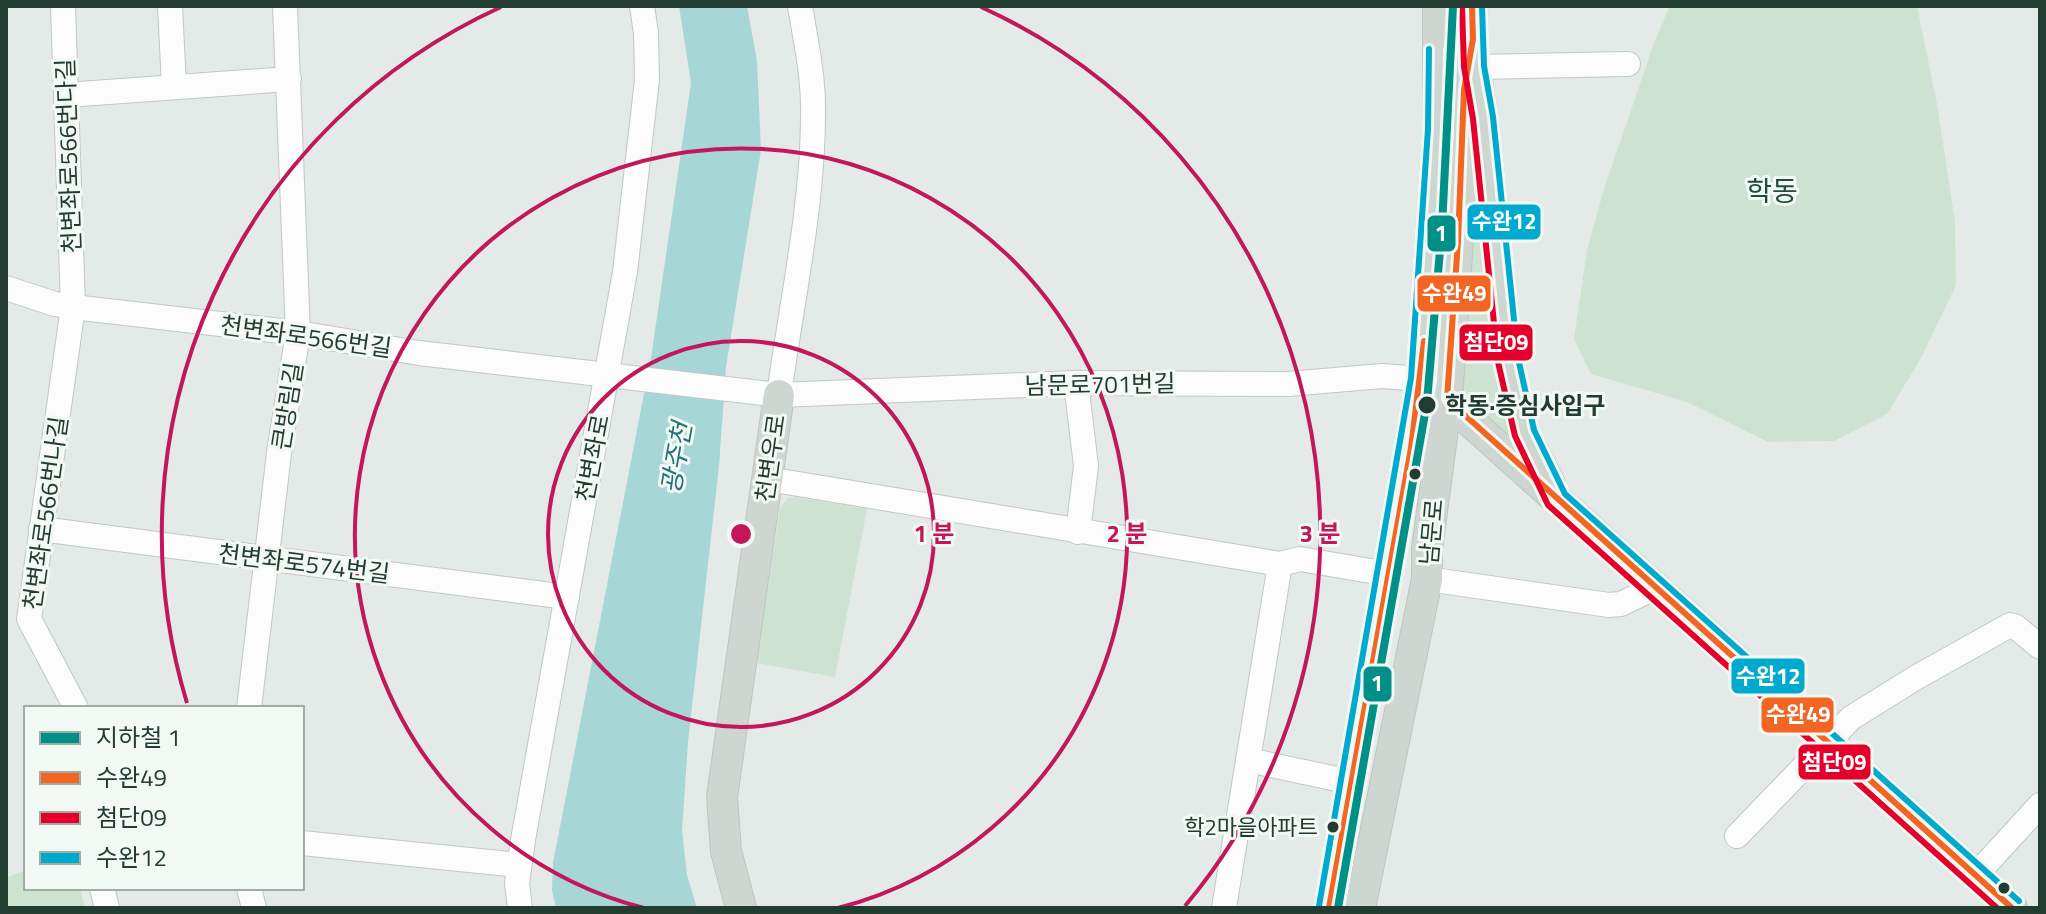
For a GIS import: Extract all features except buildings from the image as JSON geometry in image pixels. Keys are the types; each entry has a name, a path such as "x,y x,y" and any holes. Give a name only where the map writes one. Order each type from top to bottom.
{"main road":[{"name":"남문로","path":"1329,908 1421,379 1438,129 1438,6"},
{"name":"남문로","path":"1360,908 1427,579 1427,549 1447,399 1464,90 1473,53 1472,6"},
{"path":"1473,53 1484,126 1508,360 1524,433 1557,500"},
{"path":"1421,379 1447,399 2012,908"},
{"name":"천변우로","path":"741,908 726,851 722,797 779,395"}],"street":[{"name":"천변좌로566번다길","path":"63,6 73,307"},
{"path":"170,6 174,86"},
{"name":"큰방림길","path":"249,706 298,333 285,6"},
{"name":"천변좌로","path":"520,908 517,883 519,865 608,374 636,189 647,80 642,6"},
{"name":"천변우로","path":"779,395 805,210 813,117 810,69 800,6"},
{"path":"1473,53 1628,64"},
{"path":"66,95 289,79"},
{"name":"천변좌로566번길","path":"6,288 73,307 298,333 419,353 779,395"},
{"name":"천변좌로566번나길","path":"73,307 29,619 75,706"},
{"name":"남문로701번길","path":"779,395 1076,383 1288,384 1382,376 1421,379"},
{"path":"1076,383 1086,466 1078,532"},
{"path":"768,479 1280,564 1300,559 1388,574"},
{"name":"천변좌로574번길","path":"41,529 567,597"},
{"path":"1224,908 1280,564"},
{"name":"남문로","path":"1427,579 1609,605 1621,604 1656,587"},
{"path":"1737,836 1851,718 2010,625 2040,647"},
{"path":"1248,760 1351,782"},
{"path":"1976,875 2040,805"},
{"path":"304,843 519,865"}],"green space":[{"path":"1670,6 1917,6 1937,104 1955,222 1956,285 1921,358 1887,414 1834,441 1768,442 1687,402 1591,374 1574,339 1587,250 1604,189 1654,43"},
{"path":"1475,190 1490,275 1538,477 1461,402"},
{"path":"788,498 867,509 835,677 756,663 780,508"},
{"path":"24,871 24,890 80,890 85,908 6,908 6,878"}],"water":[{"name":"광주천","path":"679,6 747,6 757,61 761,150 726,367 719,466 688,742 682,831 687,875 697,908 556,908 552,890 553,863 651,358 691,83"}],"metro line":[{"name":"1","path":"1338,908 1427,402 1442,227 1453,6"}],"transit line":[{"name":"첨단09","path":"1462,6 1464,67 1473,119 1498,362 1515,436 1548,505 1997,908"},
{"name":"수완49","path":"1472,6 1473,39 1464,90 1447,399 2012,908"},
{"name":"수완12","path":"1482,6 1484,66 1493,117 1518,358 1534,430 1565,494 2019,901"},
{"name":"수완12","path":"1319,906 1411,378 1428,129 1429,49"},
{"name":"첨단09","path":"1339,908 1431,381 1448,130 1449,49"},
{"name":"수완49","path":"1329,908 1411,448 1424,341"}],"place":[{"name":"학동·증심사입구","path":"1427,405"},
{"name":"학2마을아파트","path":"1333,827"}],"district":[{"name":"학동","path":"1772,190"}]}
